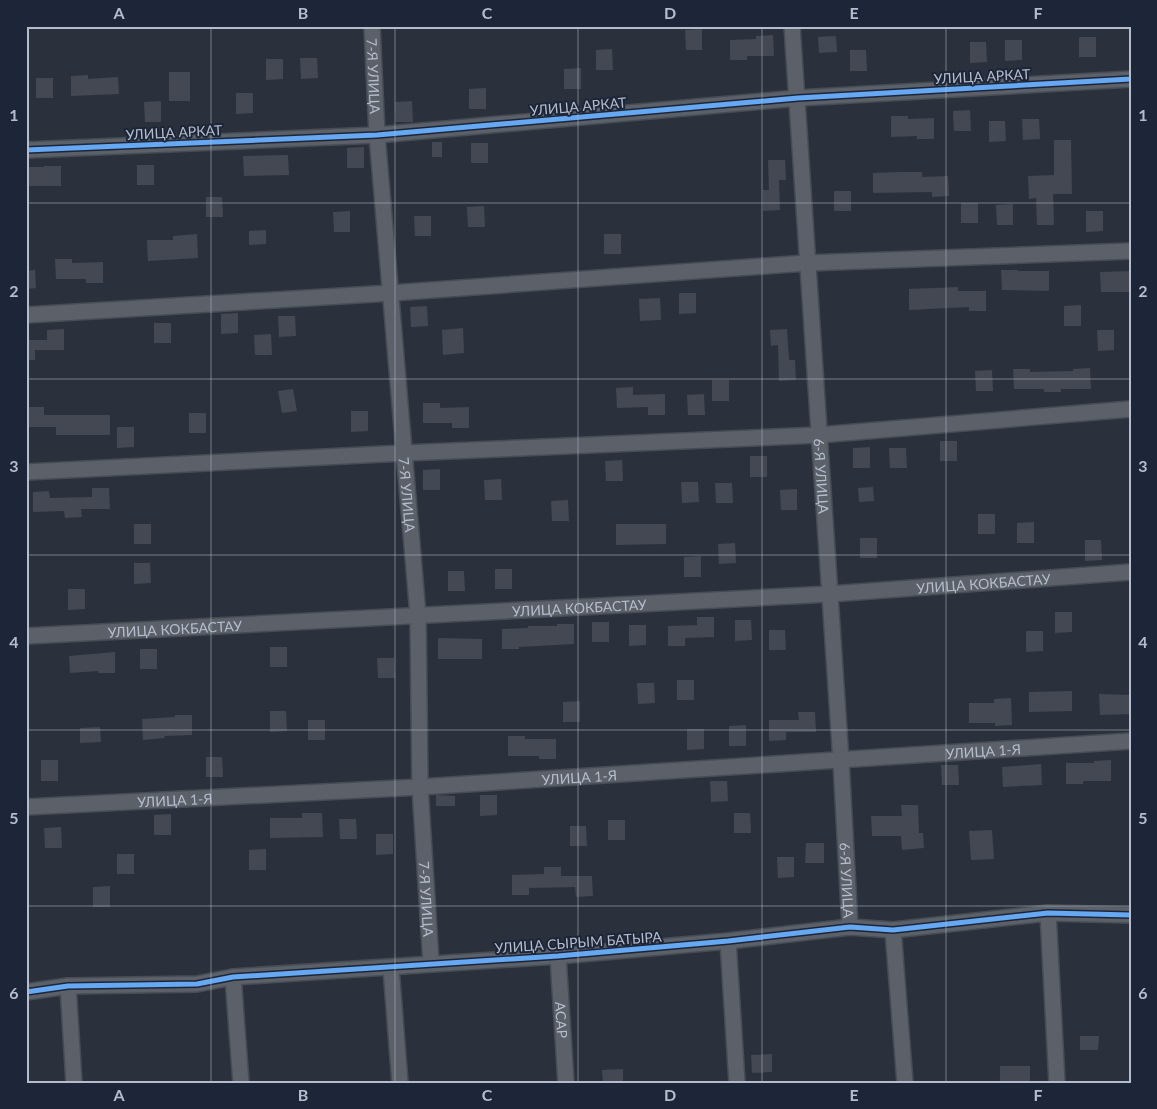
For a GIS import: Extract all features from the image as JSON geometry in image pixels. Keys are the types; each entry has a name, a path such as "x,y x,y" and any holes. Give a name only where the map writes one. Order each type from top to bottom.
{"street":[{"name":"7-Я УЛИЦА","path":"372,26 377,135 418,615 420,787 431,963"},
{"name":"6-Я УЛИЦА","path":"792,26 841,761 850,927"},
{"name":"УЛИЦА АРКАТ","path":"26,150 377,135 798,98 1131,79"},
{"path":"26,315 391,293 807,263 1131,251"},
{"path":"26,472 819,435 1131,409"},
{"name":"УЛИЦА КОКБАСТАУ","path":"26,636 830,594 1131,572"},
{"name":"УЛИЦА 1-Я","path":"26,807 420,787 1131,741"},
{"path":"1048,913 1057,1083"},
{"name":"УЛИЦА СЫРЫМ БАТЫРА","path":"26,992 68,986 197,984 233,977 558,956 728,941 850,927 893,930 1048,913 1131,915"},
{"path":"893,930 905,1083"},
{"path":"728,941 737,1083"},
{"name":"АСАР","path":"558,956 566,1083"},
{"path":"391,968 400,1083"},
{"path":"233,977 241,1083"},
{"path":"68,986 74,1083"}],"building":[{"path":"702,29 702,50 686,50 685,30"},
{"path":"773,35 774,56 747,56 747,60 730,60 730,40 756,39 756,36"},
{"path":"836,36 837,52 819,53 818,37"},
{"path":"1079,37 1096,37 1096,57 1079,57"},
{"path":"1005,40 1022,40 1022,60 1005,61"},
{"path":"970,42 986,42 987,62 970,63"},
{"path":"612,49 613,70 596,70 596,50"},
{"path":"850,50 866,50 867,71 850,71"},
{"path":"300,58 317,58 318,78 301,79"},
{"path":"266,59 283,59 283,79 266,80"},
{"path":"581,68 581,89 564,89 564,69"},
{"path":"169,72 190,72 190,101 169,101"},
{"path":"88,75 88,79 118,77 119,94 71,96 71,76"},
{"path":"36,78 53,78 53,98 36,98"},
{"path":"486,88 486,109 469,109 469,89"},
{"path":"236,93 253,93 253,113 236,114"},
{"path":"161,101 161,122 145,122 144,102"},
{"path":"412,101 413,122 396,122 395,102"},
{"path":"970,110 971,131 954,131 953,111"},
{"path":"891,116 908,116 908,119 934,118 934,139 917,139 917,136 891,137"},
{"path":"1022,119 1039,119 1040,139 1023,140"},
{"path":"989,121 1005,121 1006,141 989,142"},
{"path":"1054,140 1071,140 1072,194 1053,194 1054,225 1037,225 1036,198 1029,199 1028,176 1054,175"},
{"path":"432,142 442,142 442,157 432,157"},
{"path":"471,143 488,143 488,163 471,163"},
{"path":"364,147 364,168 347,168 347,148"},
{"path":"288,155 289,175 244,176 243,156"},
{"path":"768,160 785,160 786,180 779,180 780,210 763,211 763,190 769,190"},
{"path":"137,165 154,165 154,185 137,185"},
{"path":"61,166 61,186 26,186 26,167"},
{"path":"922,172 922,177 948,176 949,196 932,197 932,192 873,193 873,173"},
{"path":"834,191 851,191 851,211 834,211"},
{"path":"206,197 222,197 223,217 206,217"},
{"path":"961,203 978,203 978,223 961,223"},
{"path":"1013,204 1013,225 997,225 996,205"},
{"path":"484,206 485,227 468,227 467,207"},
{"path":"350,211 350,232 334,232 333,212"},
{"path":"1086,211 1103,211 1103,231 1086,232"},
{"path":"414,216 431,216 431,236 415,236"},
{"path":"266,230 266,244 249,245 249,231"},
{"path":"197,234 198,258 148,261 147,240 173,240 173,236"},
{"path":"604,234 621,234 621,254 604,254"},
{"path":"55,259 72,259 72,263 103,262 103,283 86,283 86,279 56,279"},
{"path":"35,270 36,288 26,289 26,271"},
{"path":"1001,270 1049,271 1049,291 1002,290"},
{"path":"1131,271 1131,292 1101,292 1100,272"},
{"path":"958,287 958,291 986,291 986,311 969,311 969,307 909,310 909,289"},
{"path":"679,293 696,293 696,313 679,314"},
{"path":"660,298 661,320 640,321 639,299"},
{"path":"1081,305 1081,326 1064,326 1064,306"},
{"path":"427,306 428,326 411,327 410,307"},
{"path":"238,313 238,333 221,334 221,314"},
{"path":"278,316 295,316 296,336 279,337"},
{"path":"154,323 171,323 171,343 154,343"},
{"path":"463,328 464,353 443,355 442,330"},
{"path":"64,329 64,350 35,350 35,360 26,360 26,340 47,340 47,330"},
{"path":"787,329 789,360 795,360 796,380 779,381 778,345 771,346 770,330"},
{"path":"1097,330 1114,330 1114,350 1098,351"},
{"path":"271,334 272,355 255,355 254,335"},
{"path":"1090,368 1091,389 1061,389 1061,392 1044,392 1044,389 1014,389 1013,369 1030,369 1030,372 1073,371 1073,369"},
{"path":"992,370 993,391 976,391 975,371"},
{"path":"712,380 729,380 729,401 712,401"},
{"path":"633,387 633,395 665,394 665,415 648,415 648,407 617,408 616,388"},
{"path":"293,389 297,411 282,413 278,391"},
{"path":"704,394 705,415 688,415 687,395"},
{"path":"423,403 440,403 440,408 469,407 469,428 452,428 452,423 423,423"},
{"path":"27,407 44,407 44,415 110,415 110,435 56,435 56,427 28,427"},
{"path":"351,411 368,411 368,431 351,432"},
{"path":"189,413 206,413 206,433 189,433"},
{"path":"117,427 134,427 134,447 117,448"},
{"path":"940,441 957,441 957,461 940,461"},
{"path":"870,447 870,468 853,468 853,448"},
{"path":"889,448 906,448 907,468 890,468"},
{"path":"750,456 767,456 767,477 750,477"},
{"path":"622,460 623,481 606,481 605,461"},
{"path":"440,469 440,490 423,490 423,470"},
{"path":"501,479 502,500 485,500 484,480"},
{"path":"681,482 698,482 699,502 682,503"},
{"path":"715,483 732,483 733,503 716,503"},
{"path":"873,487 874,501 859,502 858,488"},
{"path":"92,488 109,488 110,509 81,509 82,517 65,518 64,511 33,512 33,492 49,491 50,498 92,497"},
{"path":"797,489 797,510 781,510 780,490"},
{"path":"568,500 569,521 552,521 551,501"},
{"path":"978,514 995,514 995,534 978,534"},
{"path":"1034,522 1034,543 1017,543 1017,523"},
{"path":"134,524 151,524 151,544 134,544"},
{"path":"616,524 666,524 666,544 616,545"},
{"path":"860,538 877,538 877,558 860,558"},
{"path":"1085,540 1101,540 1102,560 1085,561"},
{"path":"735,543 736,563 719,564 718,544"},
{"path":"701,556 701,577 684,577 684,557"},
{"path":"134,563 150,563 151,583 134,584"},
{"path":"495,569 512,569 512,589 495,589"},
{"path":"448,571 464,571 465,591 448,591"},
{"path":"68,589 85,589 85,609 68,610"},
{"path":"1055,612 1072,612 1072,632 1055,633"},
{"path":"697,617 714,617 714,637 685,638 685,646 668,646 668,626 697,625"},
{"path":"735,620 751,620 752,640 735,641"},
{"path":"592,622 609,622 609,642 592,642"},
{"path":"557,624 574,624 574,644 502,649 502,629 528,628 528,626 557,626"},
{"path":"629,625 646,625 646,645 629,646"},
{"path":"769,630 785,630 786,650 769,650"},
{"path":"1026,631 1043,631 1043,651 1026,652"},
{"path":"438,638 482,639 482,659 438,659"},
{"path":"270,647 287,647 287,667 270,667"},
{"path":"140,649 157,649 157,669 140,669"},
{"path":"115,652 115,673 98,673 98,671 70,673 69,656"},
{"path":"377,658 394,658 395,678 378,678"},
{"path":"677,680 694,680 694,700 677,700"},
{"path":"637,683 654,683 655,703 638,704"},
{"path":"1072,691 1072,711 1029,712 1029,692"},
{"path":"1099,694 1131,695 1131,714 1100,715"},
{"path":"1011,698 1012,725 995,726 995,723 969,723 969,703 994,703 994,699"},
{"path":"580,701 580,722 563,722 563,702"},
{"path":"270,711 286,711 287,731 270,732"},
{"path":"798,712 815,712 816,732 786,732 786,740 769,741 769,720 799,720"},
{"path":"175,715 192,715 192,735 164,736 165,738 143,740 142,719 175,717"},
{"path":"308,720 325,720 325,740 308,740"},
{"path":"746,725 746,746 729,746 729,726"},
{"path":"100,727 101,742 80,743 80,728"},
{"path":"687,729 704,729 704,749 687,750"},
{"path":"508,736 525,736 525,739 556,739 556,759 539,759 539,756 508,756"},
{"path":"206,757 222,757 223,777 206,777"},
{"path":"41,760 58,760 58,781 41,781"},
{"path":"1111,760 1111,781 1083,781 1083,784 1066,784 1066,763 1094,763 1094,761"},
{"path":"1041,764 1042,785 1003,787 1002,767"},
{"path":"941,765 958,765 959,785 942,785"},
{"path":"710,781 727,781 728,801 711,802"},
{"path":"436,795 455,796 455,806 436,806"},
{"path":"480,795 497,795 497,815 480,816"},
{"path":"901,805 918,805 919,833 923,833 924,848 902,850 901,836 872,836 871,816 902,816"},
{"path":"302,813 322,813 323,837 270,838 270,818 302,818"},
{"path":"734,813 750,813 751,833 734,833"},
{"path":"171,814 171,835 154,835 154,815"},
{"path":"339,819 356,819 357,839 340,839"},
{"path":"608,820 625,820 625,840 608,840"},
{"path":"570,826 586,826 587,846 570,846"},
{"path":"61,827 62,848 45,848 44,828"},
{"path":"992,830 994,859 971,860 969,831"},
{"path":"376,834 393,834 393,854 376,855"},
{"path":"806,843 824,843 824,863 805,863"},
{"path":"266,849 266,870 249,870 249,850"},
{"path":"117,854 134,854 134,874 117,874"},
{"path":"777,857 794,857 794,877 778,878"},
{"path":"544,867 561,867 561,876 592,876 593,896 576,897 575,887 529,888 529,895 512,895 512,875 544,874"},
{"path":"110,886 110,907 93,907 93,887"},
{"path":"1080,1036 1099,1036 1098,1050 1080,1050"},
{"path":"772,1054 772,1072 752,1073 751,1055"},
{"path":"1000,1066 1030,1066 1030,1083 1000,1083"},
{"path":"623,1069 623,1083 603,1083 602,1070"}],"cycle path":[{"path":"26,150 377,135 798,98 1131,79"},
{"path":"26,992 68,986 197,984 233,977 558,956 728,941 850,927 893,930 1048,913 1131,915"}]}
